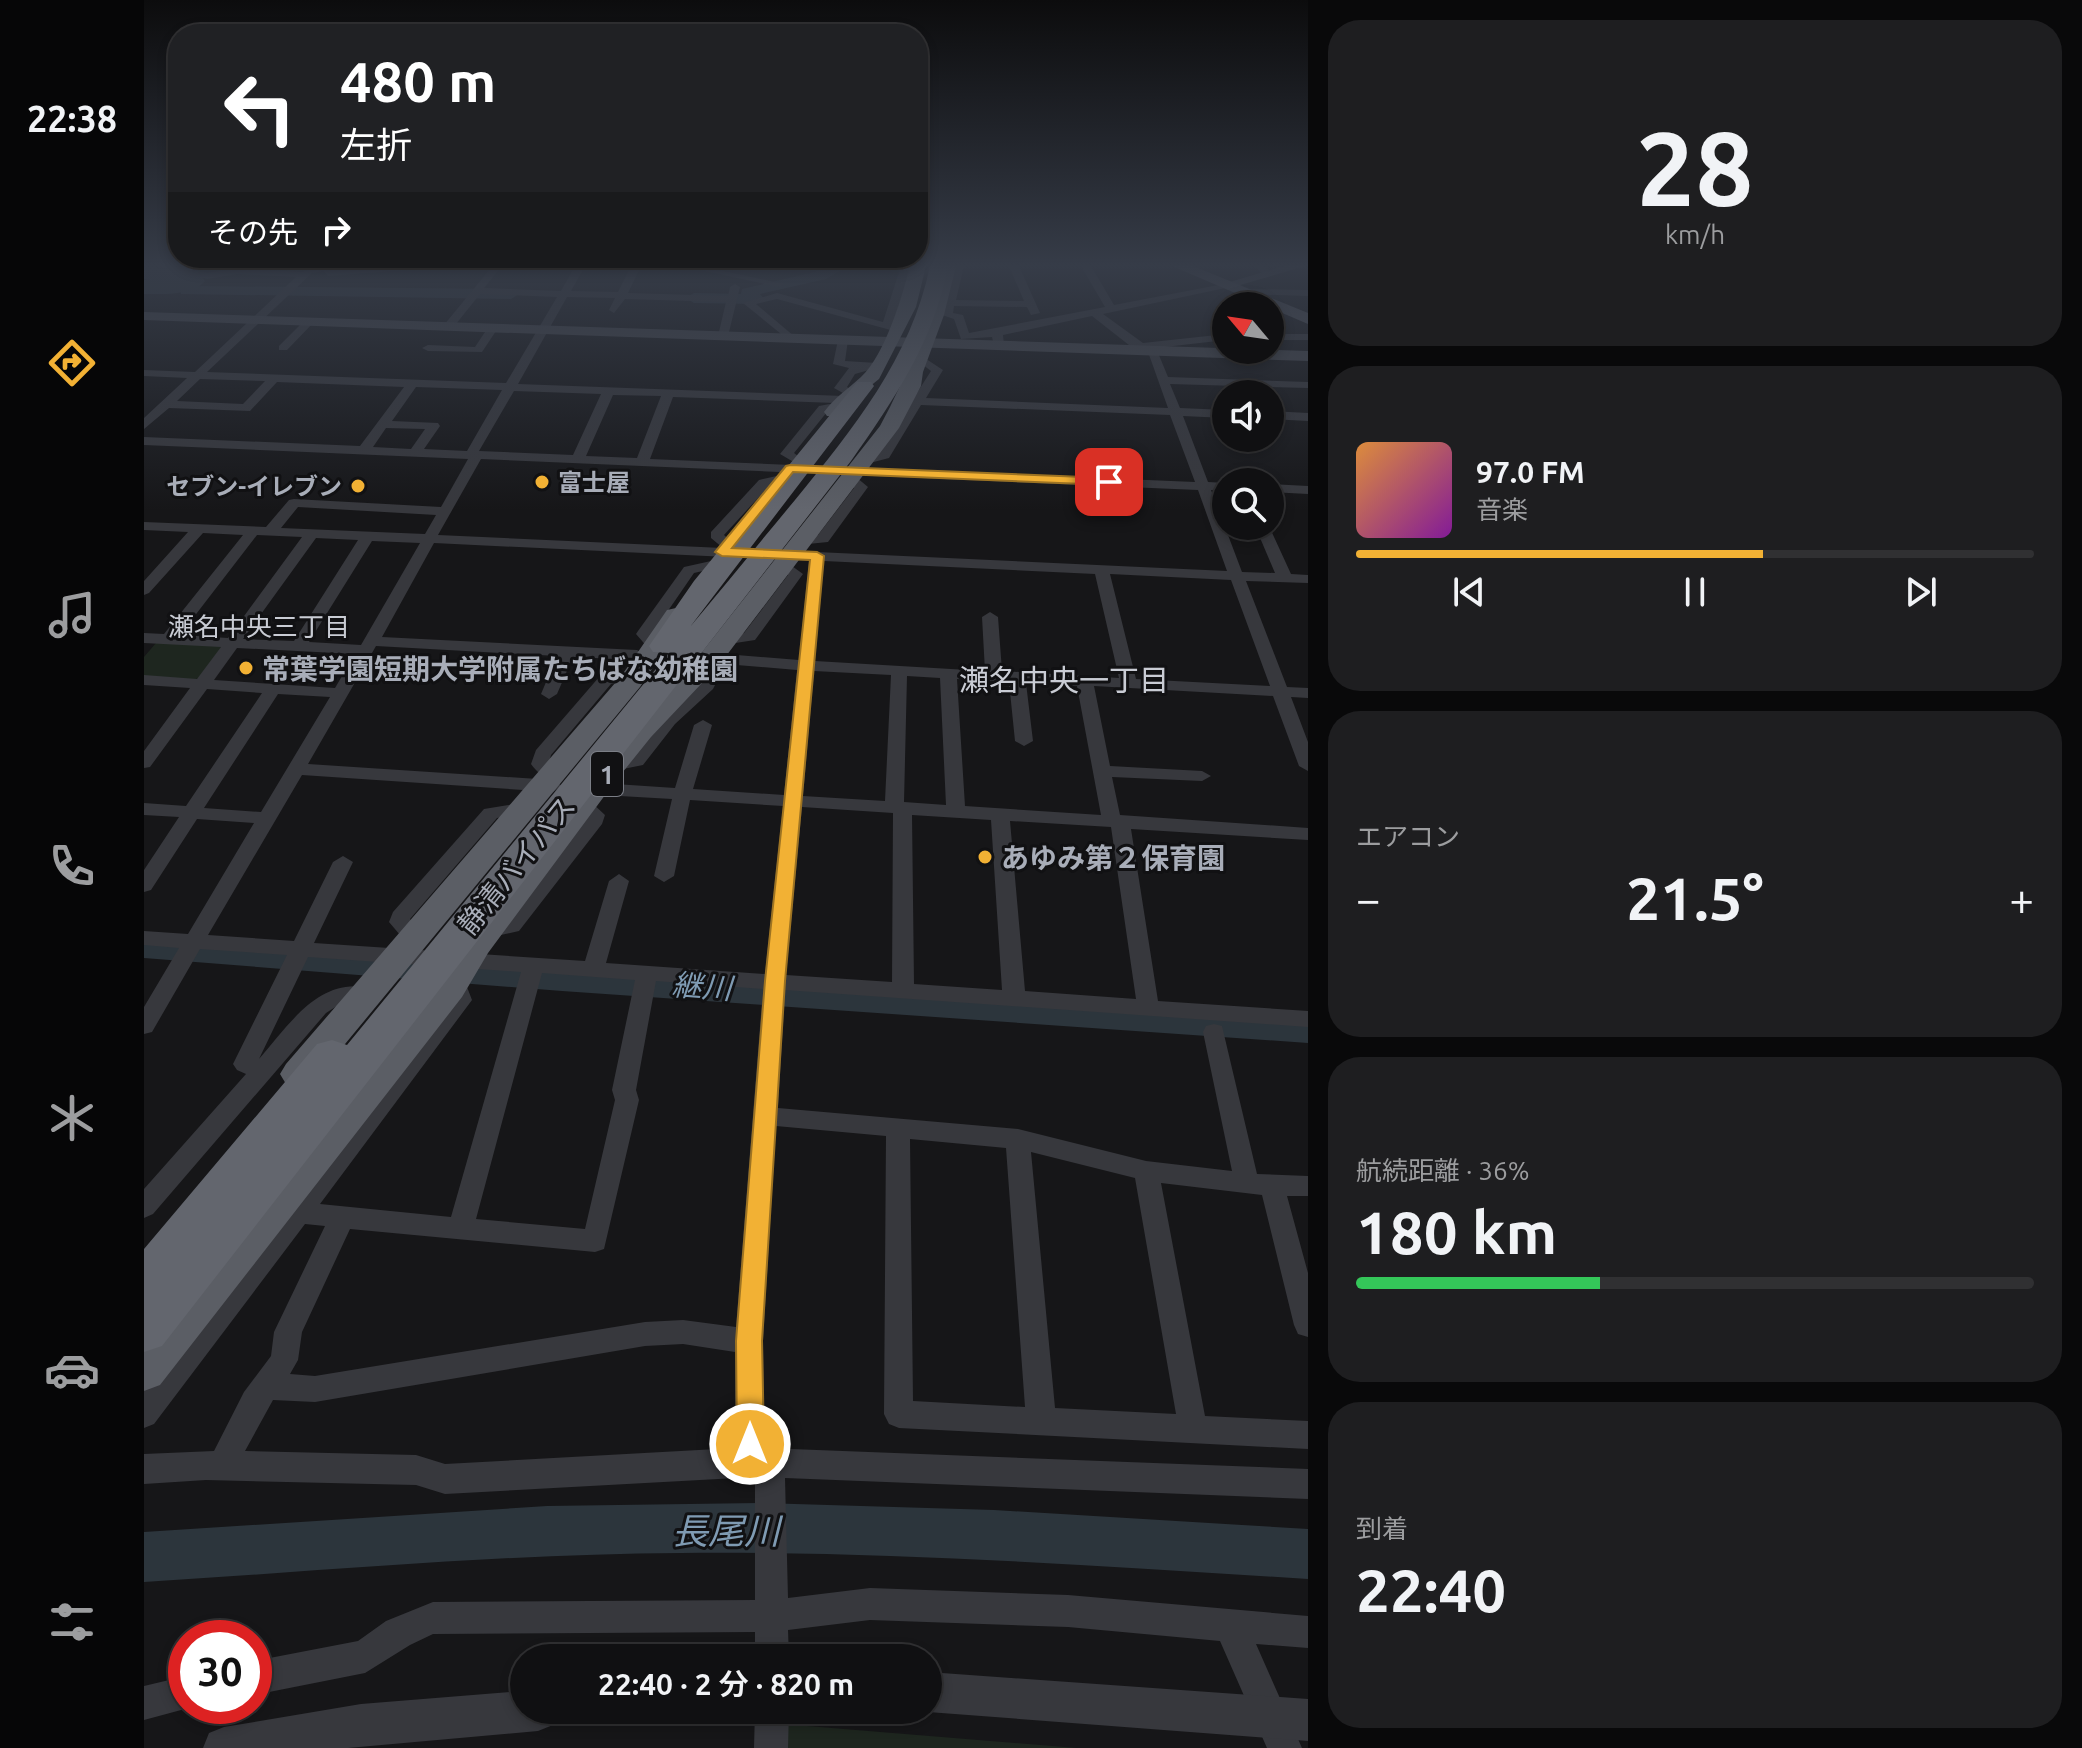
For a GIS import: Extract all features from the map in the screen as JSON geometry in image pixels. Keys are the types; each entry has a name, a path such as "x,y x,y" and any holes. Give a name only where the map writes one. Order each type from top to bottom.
{"highway":[{"name":"1","path":"144,1256 642,664 823,440 882,348"},
{"name":"静清バイパス","path":"144,1284 642,664 862,407 897,348"},
{"name":"静清バイパス","path":"144,1330 599,778 843,456 875,411 911,348"},
{"name":"1","path":"144,1370 298,1196 599,778 800,555 903,405 926,348"},
{"path":"599,778 762,578 890,410 920,358"},
{"name":"1","path":"642,664 720,554 858,385"}],"main road":[{"path":"909,348 920,358 963,348"},
{"path":"1135,348 1308,356"}],"street":[{"path":"144,425 225,348"},
{"path":"429,348 426,351 480,348"},
{"path":"144,1026 369,646 446,511 533,348"},
{"path":"842,348 839,364 858,385"},
{"path":"1145,348 1142,348 1164,380 1308,766"},
{"path":"858,470 884,455 937,370 920,358"},
{"path":"144,373 669,392 858,385"},
{"path":"167,404 246,408 274,378"},
{"path":"1164,380 1308,385"},
{"path":"364,450 413,383"},
{"path":"578,459 609,390"},
{"path":"642,463 669,392"},
{"path":"919,401 1212,413"},
{"path":"1284,416 1308,417"},
{"path":"383,424 434,426 415,452"},
{"path":"144,441 1212,486"},
{"path":"1284,489 1308,490"},
{"path":"270,532 294,503 446,511"},
{"path":"144,526 1308,579"},
{"path":"144,590 199,529"},
{"path":"168,640 253,531"},
{"path":"144,763 312,534"},
{"path":"298,647 367,537"},
{"path":"1268,540 1285,578"},
{"path":"772,1644 773,1611 763,1466 749,1341 775,981 808,666 800,555"},
{"path":"1101,569 1129,683"},
{"path":"990,617 994,676"},
{"path":"144,638 298,647 567,652 642,664"},
{"path":"549,694 567,652"},
{"path":"708,658 1308,693"},
{"path":"899,671 898,806 903,990"},
{"path":"948,674 956,810"},
{"path":"1017,677 1024,741"},
{"path":"144,680 341,693"},
{"path":"1084,680 1102,771 1116,821 1148,1007"},
{"path":"144,885 273,689"},
{"path":"664,876 683,792 703,725"},
{"path":"297,769 546,780 599,778 683,792 1308,834"},
{"path":"1102,771 1202,776"},
{"path":"144,809 268,818"},
{"path":"1000,813 1014,998"},
{"path":"262,1071 245,1064 343,862"},
{"path":"594,968 619,881"},
{"path":"144,938 300,947 406,946 467,959 1308,1019"},
{"path":"461,1228 534,963"},
{"path":"144,1414 298,1196 342,1217 595,1241 627,1100 624,1090 647,972"},
{"path":"144,1207 329,998 365,995"},
{"path":"1214,1032 1260,1185 1308,1325"},
{"path":"765,1116 1018,1139 1146,1171 1260,1185 1308,1186"},
{"path":"898,1129 899,1414 1308,1435"},
{"path":"1018,1139 1041,1421"},
{"path":"1146,1171 1193,1429"},
{"path":"223,1465 266,1386 284,1360 288,1332 342,1217"},
{"path":"266,1386 315,1389 645,1334 683,1332 749,1341"},
{"path":"144,1469 223,1465 416,1470 445,1479 763,1466 1308,1484"},
{"path":"272,1674 365,1656 398,1633 433,1618 773,1611 870,1604 1068,1611 1308,1632"},
{"path":"1231,1627 1289,1729"},
{"path":"942,1693 1289,1729"},
{"path":"144,1703 168,1697"},
{"path":"224,1748 361,1725 510,1712"},
{"path":"771,1748 772,1724"}],"shaded area":[{"path":"156,643 222,648 202,677 193,680 144,677 144,657"},
{"path":"783,1724 1077,1748 783,1748"}],"waterway":[{"name":"継川","path":"144,946 562,979 1308,1030"},
{"name":"長尾川","path":"144,1557 479,1535 681,1528 916,1532 1308,1554"}],"place":[{"name":"富士屋","path":"542,482"},
{"name":"セブン-イレブン","path":"358,486"},
{"name":"常葉学園短期大学附属たちばな幼稚園","path":"246,668"},
{"name":"あゆみ第２保育園","path":"985,857"}],"district":[{"name":"瀬名中央三丁目","path":"259,626"},
{"name":"瀬名中央一丁目","path":"1064,680"}],"route":[{"path":"750,1444 749,1341 775,981 817,556 722,552 790,469 1109,482"}]}
